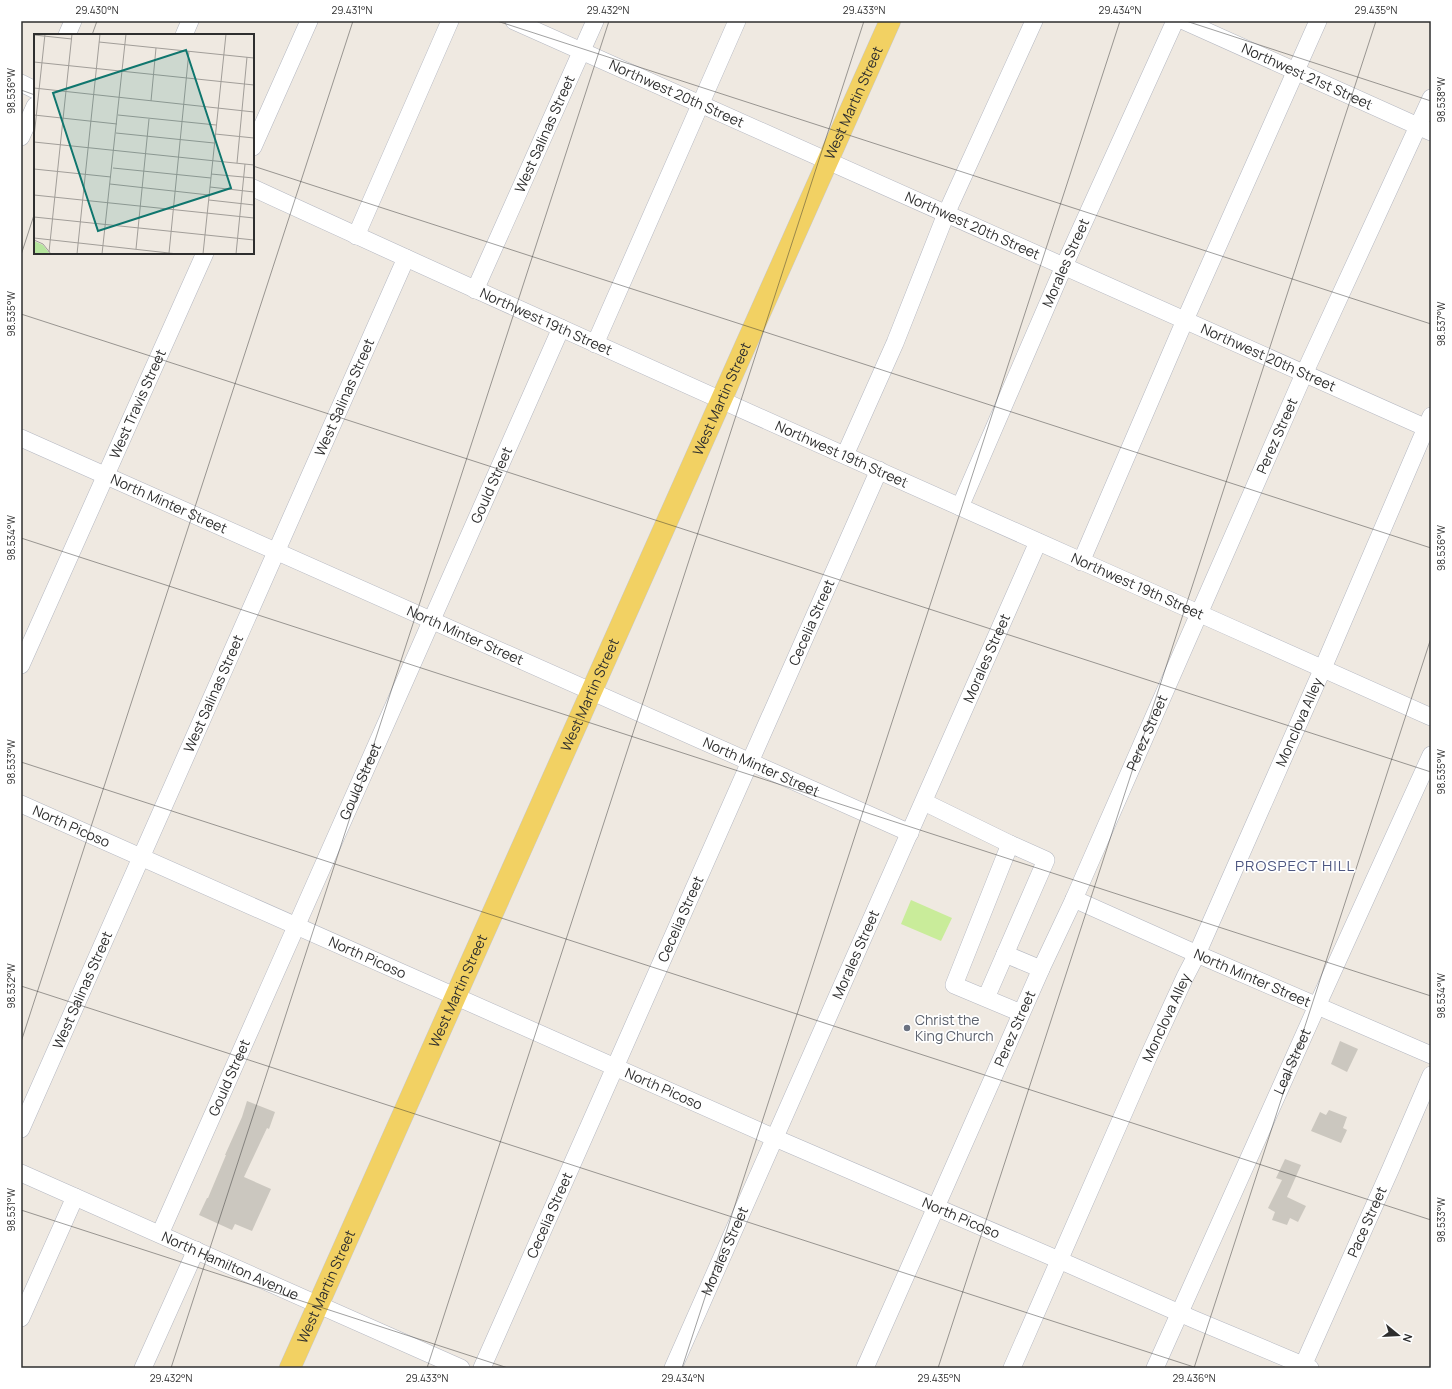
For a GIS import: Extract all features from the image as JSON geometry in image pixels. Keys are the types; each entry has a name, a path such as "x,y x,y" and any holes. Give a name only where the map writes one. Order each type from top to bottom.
{"main road":[{"name":"West Martin Street","path":"290,1368 890,21"}],"street":[{"path":"67,34 73,21"},
{"path":"184,34 190,21"},
{"path":"254,145 309,21"},
{"path":"356,236 450,21"},
{"name":"Northwest 20th Street","path":"514,21 582,50 827,162 1064,266 1304,374 1429,425"},
{"name":"West Salinas Street","path":"475,290 595,21"},
{"path":"595,344 737,21"},
{"path":"845,455 895,343 946,214 1034,21"},
{"name":"Morales Street","path":"960,507 1064,266 1175,21"},
{"name":"Northwest 21st Street","path":"1184,21 1425,129"},
{"path":"1081,562 1185,320 1318,21"},
{"path":"21,83 34,90"},
{"name":"Perez Street","path":"865,1368 1041,969 1074,899 1304,374 1425,129 1431,98"},
{"path":"21,138 34,108"},
{"name":"Northwest 19th Street","path":"254,188 720,401 879,470 1081,562 1200,613 1431,717"},
{"name":"West Travis Street","path":"21,665 205,254"},
{"name":"West Salinas Street","path":"21,1128 406,258"},
{"name":"Gould Street","path":"160,1234 561,328"},
{"name":"Monclova Alley","path":"1012,1368 1153,1046 1197,954 1429,425"},
{"name":"North Minter Street","path":"21,438 910,833"},
{"name":"Cecelia Street","path":"482,1368 879,470"},
{"name":"Morales Street","path":"673,1368 1038,542"},
{"name":"Leal Street","path":"1155,1368 1316,1006 1431,755"},
{"path":"924,802 1046,860 986,998"},
{"name":"North Picoso","path":"21,804 775,1138 1305,1367"},
{"path":"1010,844 954,984 1022,1013"},
{"name":"North Minter Street","path":"1074,899 1431,1055"},
{"path":"1005,954 1041,969"},
{"name":"Pace Street","path":"1305,1367 1431,1075"},
{"name":"North Hamilton Avenue","path":"21,1173 318,1304 437,1363 461,1368"},
{"path":"21,1318 75,1196"},
{"path":"144,1368 196,1250"}],"green space":[{"path":"911,900 952,918 941,941 901,924"}],"building":[{"path":"1340,1041 1358,1049 1347,1072 1331,1064"},
{"path":"247,1101 275,1112 269,1129 267,1128 244,1177 271,1189 252,1231 235,1224 232,1230 199,1215 208,1198 242,1117"},
{"path":"1329,1110 1347,1117 1343,1128 1347,1130 1341,1143 1311,1131 1320,1112 1326,1115"},
{"path":"1285,1159 1301,1165 1287,1197 1306,1206 1298,1222 1290,1218 1287,1225 1272,1220 1275,1212 1268,1208 1282,1180 1276,1178"}],"place":[{"name":"Christ the King Church","path":"907,1028"}],"district":[{"name":"PROSPECT HILL","path":"1295,866"}]}
